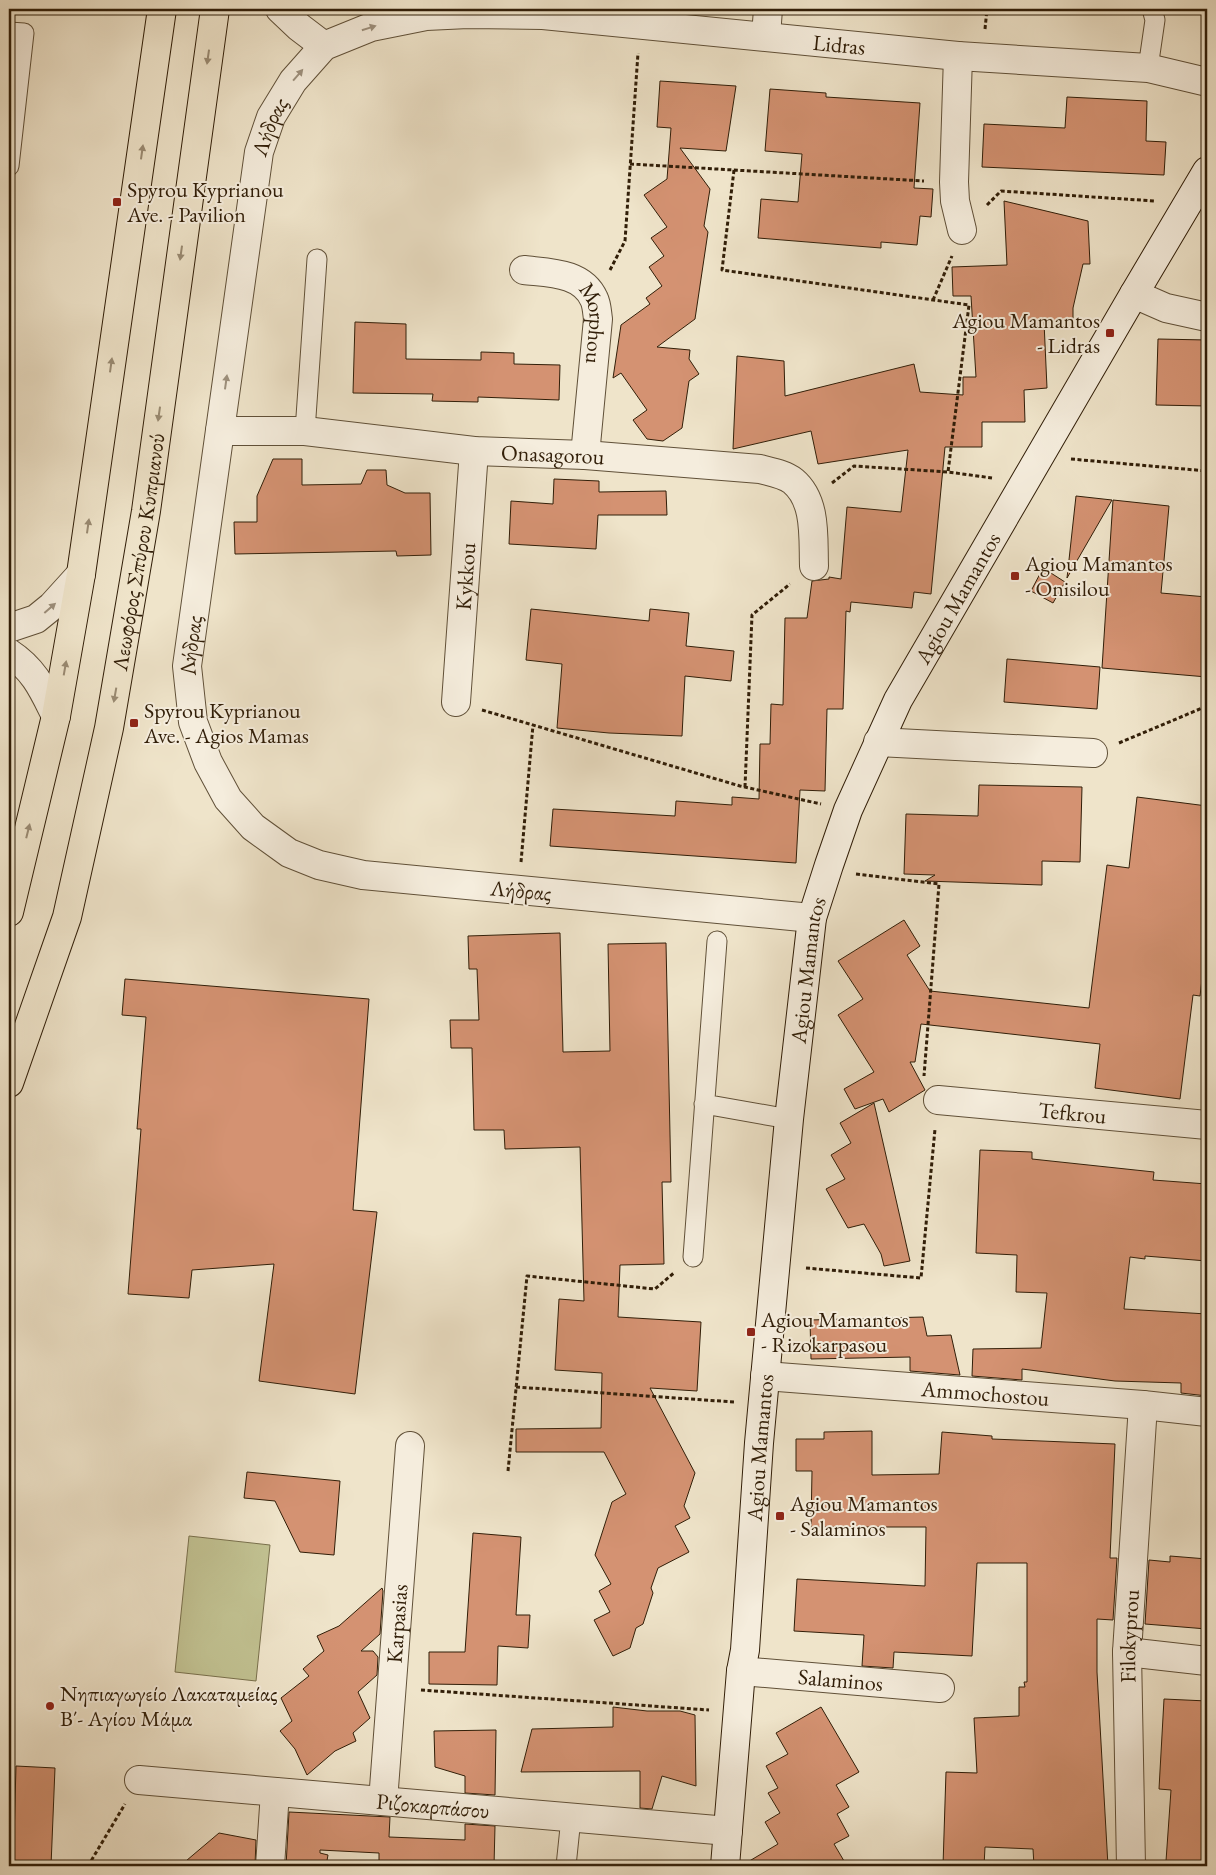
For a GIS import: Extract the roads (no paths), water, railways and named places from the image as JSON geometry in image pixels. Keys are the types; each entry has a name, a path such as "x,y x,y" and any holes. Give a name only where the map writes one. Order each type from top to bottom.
{"main road":[{"path":"9,912 56,716 81,574 162,9"},
{"name":"Λεωφόρος Σπύρου Κυπριανού","path":"9,1083 67,917 109,728 146,511 215,9"}],"street":[{"path":"280,9 299,27 324,46"},
{"path":"766,36 768,9"},
{"name":"Lidras","path":"468,14 510,11 958,56 1148,68 1207,82"},
{"name":"Λήδρας","path":"468,14 426,16 371,27 324,46 293,81 271,117 259,152 187,666 193,722 208,762 228,799 253,827 289,853 319,866 363,875 812,918"},
{"path":"958,56 954,182 955,201 962,230"},
{"name":"Agiou Mamantos","path":"725,1866 741,1670 745,1650 762,1404 789,1119 812,918 848,810 898,700 1207,171"},
{"name":"Morphou","path":"524,270 568,276 584,286 594,300 598,319 585,455"},
{"path":"1134,294 1166,308 1207,317"},
{"name":"Onasagorou","path":"220,431 305,431 474,451 585,455 760,469 778,474 793,482 808,501 813,526 814,566"},
{"name":"Kykkou","path":"456,702 474,451"},
{"path":"9,628 36,619 52,606 81,574"},
{"path":"9,653 26,665 41,684 56,716"},
{"path":"878,742 1093,753"},
{"name":"Tefkrou","path":"938,1100 1207,1125"},
{"name":"Ammochostou","path":"765,1376 1143,1405 1207,1412"},
{"name":"Filokyprou","path":"1130,1866 1127,1652 1143,1405"},
{"name":"Karpasias","path":"383,1801 410,1446"},
{"path":"1127,1652 1207,1661"},
{"name":"Salaminos","path":"741,1670 940,1688"},
{"name":"Ριζοκαρπάσου","path":"139,1780 728,1831"},
{"path":"270,1866 275,1792"}],"lane":[{"path":"1148,68 1155,20 1152,9"},
{"path":"9,32 24,34 9,166"},
{"path":"305,431 317,259"},
{"path":"692,1257 717,942"},
{"path":"704,1104 789,1119"},
{"path":"566,1866 571,1818"}],"place":[{"name":"Spyrou Kyprianou Ave. - Pavilion","path":"117,202"},
{"name":"Agiou Mamantos - Lidras","path":"1110,333"},
{"name":"Agiou Mamantos - Onisilou","path":"1015,576"},
{"name":"Spyrou Kyprianou Ave. - Agios Mamas","path":"134,723"},
{"name":"Agiou Mamantos - Rizokarpasou","path":"751,1332"},
{"name":"Agiou Mamantos - Salaminos","path":"780,1516"},
{"name":"Νηπιαγωγείο Λακαταμείας Β΄- Αγίου Μάμα","path":"50,1706"}]}
